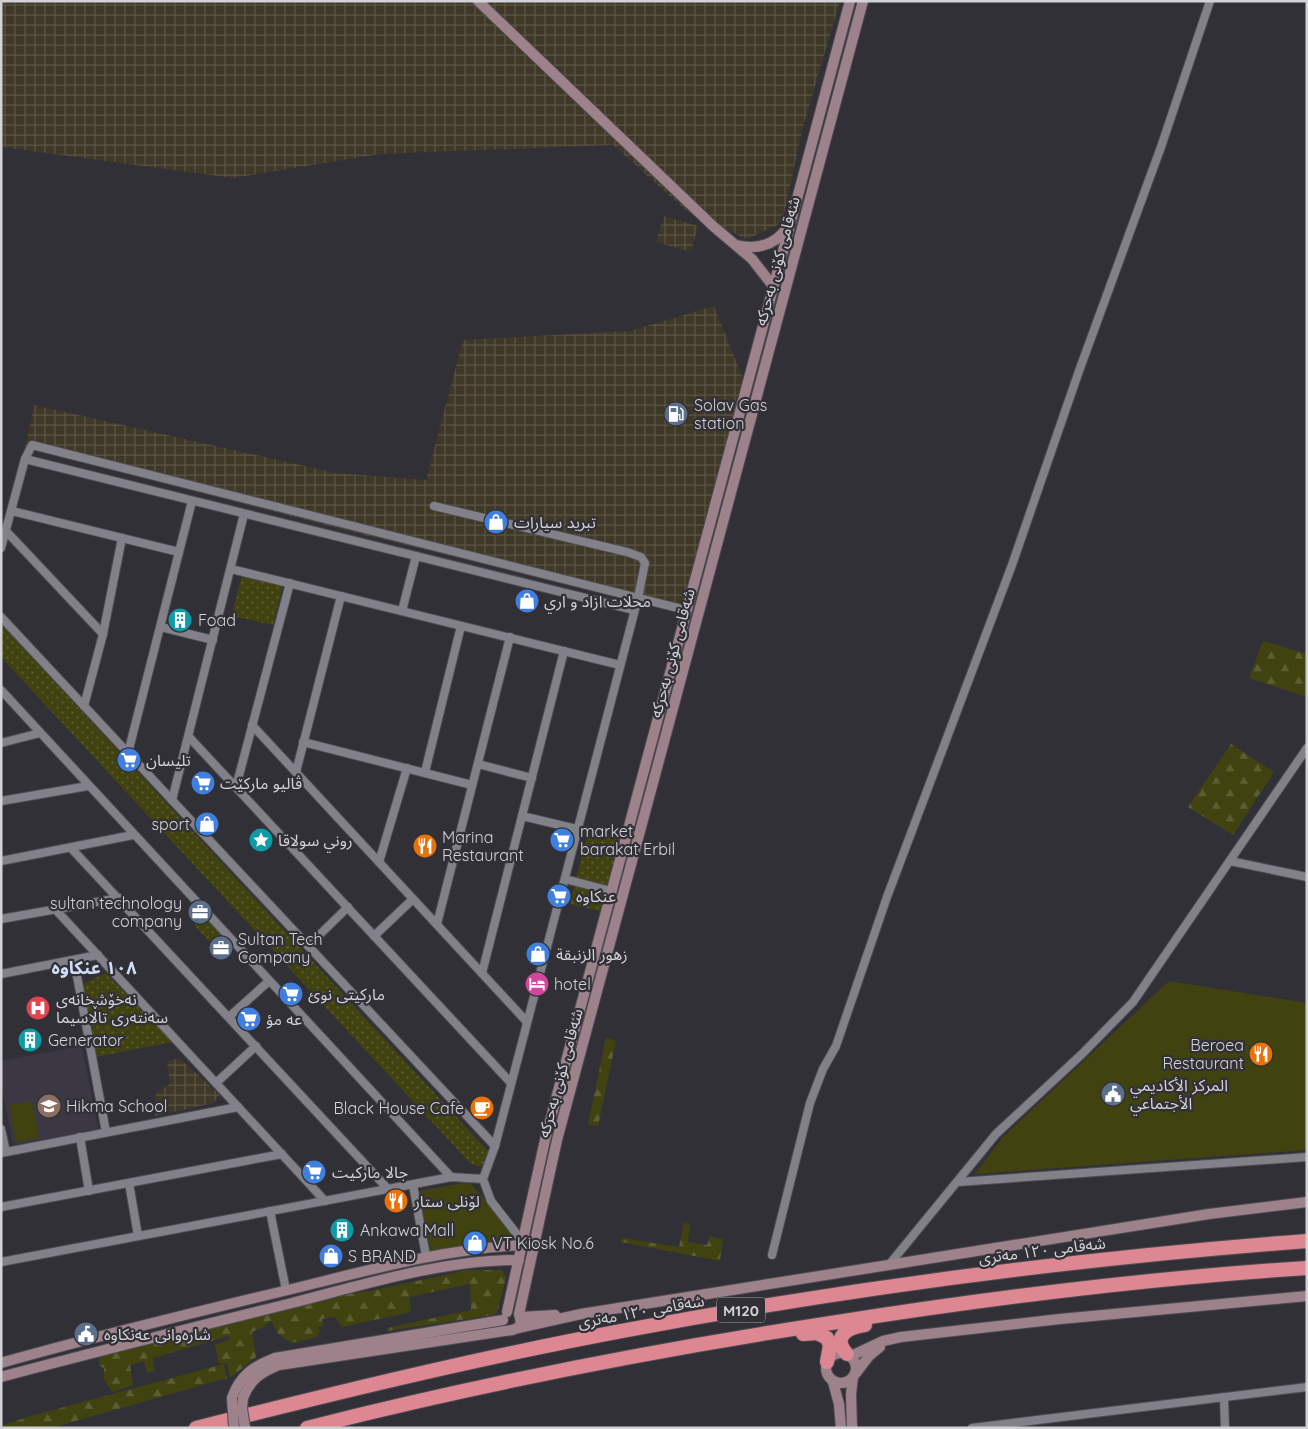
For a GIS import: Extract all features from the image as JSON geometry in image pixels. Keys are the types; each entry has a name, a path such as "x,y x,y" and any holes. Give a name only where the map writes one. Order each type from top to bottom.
{"highway":[{"name":"شەقامی ١٢٠ مەتری","path":"196,1428 418,1373 618,1332 759,1307 1055,1266 1307,1241"},
{"name":"M120","path":"307,1428 478,1387 620,1358 752,1335 901,1312 1073,1290 1307,1268"},
{"path":"849,1355 842,1342 847,1330 876,1323 901,1312"},
{"path":"752,1335 784,1337 813,1333 821,1334 829,1341 827,1362"}],"street":[{"path":"478,1 752,259 773,286"},
{"name":"شەقامی کۆنی بەحرکە","path":"505,1316 523,1244 545,1140 850,1"},
{"name":"شەقامی کۆنی بەحرکە","path":"513,1328 521,1323 520,1316 557,1140 863,1"},
{"path":"772,1255 810,1103 823,1069 836,1046 900,861 1012,565 1079,371 1161,147 1210,1"},
{"path":"735,245 751,248 767,245 781,236 790,223"},
{"path":"1,548 25,459 32,445 686,610"},
{"path":"25,459 634,610"},
{"path":"128,753 192,501"},
{"path":"434,506 636,554 645,563 638,598 578,829 494,1146 483,1179 491,1201 523,1244"},
{"path":"12,510 179,552"},
{"path":"172,800 190,737 244,514"},
{"path":"6,531 103,634"},
{"path":"84,706 103,634 122,538"},
{"path":"402,611 416,556"},
{"path":"231,569 620,665"},
{"path":"236,787 290,583"},
{"path":"296,772 341,596"},
{"path":"1,617 494,1146"},
{"path":"425,772 461,626"},
{"path":"161,627 213,640"},
{"path":"437,924 510,637"},
{"path":"482,973 564,651"},
{"path":"1,690 451,1177"},
{"path":"252,725 527,1022"},
{"path":"1,743 40,733"},
{"path":"190,737 511,1083"},
{"path":"303,742 472,785"},
{"path":"888,1266 907,1239 958,1182 996,1134 1082,1054 1133,1002 1307,748"},
{"path":"478,764 532,778"},
{"path":"379,862 407,768"},
{"path":"1,801 88,786"},
{"path":"522,816 578,829"},
{"path":"1,861 133,835"},
{"path":"71,848 388,1189"},
{"path":"1230,861 1307,877"},
{"path":"565,878 611,891"},
{"path":"1,919 119,898"},
{"path":"374,936 413,899"},
{"path":"308,946 348,907"},
{"path":"55,909 325,1201"},
{"path":"1,974 98,956"},
{"path":"74,960 106,1132"},
{"path":"229,1017 269,981"},
{"path":"216,1083 256,1046"},
{"path":"1,1129 3,1152 238,1107"},
{"path":"80,1137 89,1191"},
{"path":"1,1207 282,1154"},
{"path":"958,1182 1307,1157"},
{"path":"1,1262 451,1177 483,1179"},
{"path":"129,1183 138,1236"},
{"path":"413,1184 426,1256"},
{"path":"245,1428 242,1418 243,1398 253,1380 279,1365 513,1328 581,1314 1218,1213 1307,1202"},
{"path":"270,1211 286,1290"},
{"path":"1,1363 125,1329 426,1256 523,1244"},
{"path":"494,1247 494,1260"},
{"path":"1,1377 128,1343 429,1269 494,1260 519,1260"},
{"path":"840,1428 839,1404 833,1382 826,1370 827,1362 834,1354 849,1355 883,1341 1060,1319 1307,1296"},
{"path":"234,1428 232,1398 239,1382 249,1370 275,1358 505,1316 514,1311 520,1316 581,1314"},
{"path":"505,1316 513,1328"},
{"path":"125,1329 128,1343"},
{"path":"833,1382 842,1384 854,1375 869,1356 882,1345 922,1336"},
{"path":"849,1355 856,1364 851,1394 852,1428"},
{"path":"972,1428 1021,1425 1307,1386"},
{"path":"1224,1396 1225,1428"}],"shaded area":[{"path":"1,1 840,1 803,127 782,223 747,239 689,213 613,145 380,154 233,178 1,147"},
{"path":"664,216 698,226 691,252 656,242"},
{"path":"714,306 747,388 690,613 356,533 25,447 34,405 336,473 426,480 463,340 630,331"},
{"name":"Hikma School","path":"82,1046 98,1129 13,1145 1,1083 1,1061"},
{"path":"179,1058 220,1095 213,1103 155,1116 156,1093 170,1084 167,1061"}],"green space":[{"path":"242,574 283,584 273,625 232,616"},
{"path":"1,624 489,1152 485,1165 480,1167 470,1163 1,657"},
{"path":"1263,641 1307,654 1307,697 1249,678"},
{"path":"1231,744 1274,772 1233,835 1188,807"},
{"path":"606,833 621,837 602,912 570,904 587,836 604,840"},
{"path":"207,912 226,933 213,945 194,925"},
{"path":"106,973 172,1042 96,1057 81,985"},
{"path":"1169,981 1307,1003 1307,1150 975,1174 1003,1137"},
{"path":"606,1038 616,1041 598,1126 588,1125"},
{"path":"32,1101 39,1138 16,1142 9,1105"},
{"path":"469,1182 519,1236 431,1253 419,1191"},
{"path":"684,1223 690,1224 688,1242 707,1245 710,1236 723,1239 720,1261 621,1242 622,1238 679,1247"},
{"path":"468,1270 502,1270 506,1278 497,1313 387,1331 387,1328 471,1310 470,1284 410,1297 411,1312 342,1327 335,1317 322,1319 323,1326 318,1327 320,1331 317,1337 291,1343 277,1333 271,1320 264,1327 252,1332 256,1357 230,1378 227,1363 219,1364 215,1345 229,1340 229,1336 153,1358 154,1371 147,1373 144,1361 130,1365 133,1385 112,1392 104,1379 104,1368 99,1366 99,1356 346,1293 365,1292"},
{"path":"224,1364 227,1378 51,1428 1,1428 1,1426 31,1416"}],"place":[{"name":"Solav Gas station","path":"676,414"},
{"name":"تبريد سيارات","path":"496,522"},
{"name":"محلات ازاد و اري","path":"527,601"},
{"name":"Foad","path":"180,620"},
{"name":"تليسان","path":"129,760"},
{"name":"ڤالیو مارکێت","path":"203,783"},
{"name":"sport","path":"207,824"},
{"name":"روني سولاقا","path":"261,840"},
{"name":"market barakat Erbil","path":"562,840"},
{"name":"Marina Restaurant","path":"425,846"},
{"name":"عنكاوه","path":"559,896"},
{"name":"sultan technology company","path":"200,912"},
{"name":"Sultan Tech Company","path":"221,948"},
{"name":"زهور الزنبقة","path":"538,954"},
{"name":"hotel","path":"537,984"},
{"name":"مارکیتی نوئ","path":"291,994"},
{"name":"نەخۆشخانەی سەنتەری تاڵاسیما","path":"38,1008"},
{"name":"عه مؤ","path":"249,1019"},
{"name":"Generator","path":"30,1040"},
{"name":"Beroea Restaurant","path":"1261,1054"},
{"name":"المركز الأكاديمي الأجتماعي","path":"1113,1094"},
{"name":"Hikma School","path":"49,1106"},
{"name":"Black House Cafe","path":"482,1108"},
{"name":"جالا ماركيت","path":"314,1172"},
{"name":"لۆنلی ستار","path":"396,1201"},
{"name":"Ankawa Mall","path":"342,1230"},
{"name":"VT Kiosk No.6","path":"475,1243"},
{"name":"S BRAND","path":"331,1256"},
{"name":"شارەوانی عەنکاوە","path":"86,1334"}],"district":[{"name":"١٠٨ عنکاوە","path":"94,967"}]}
